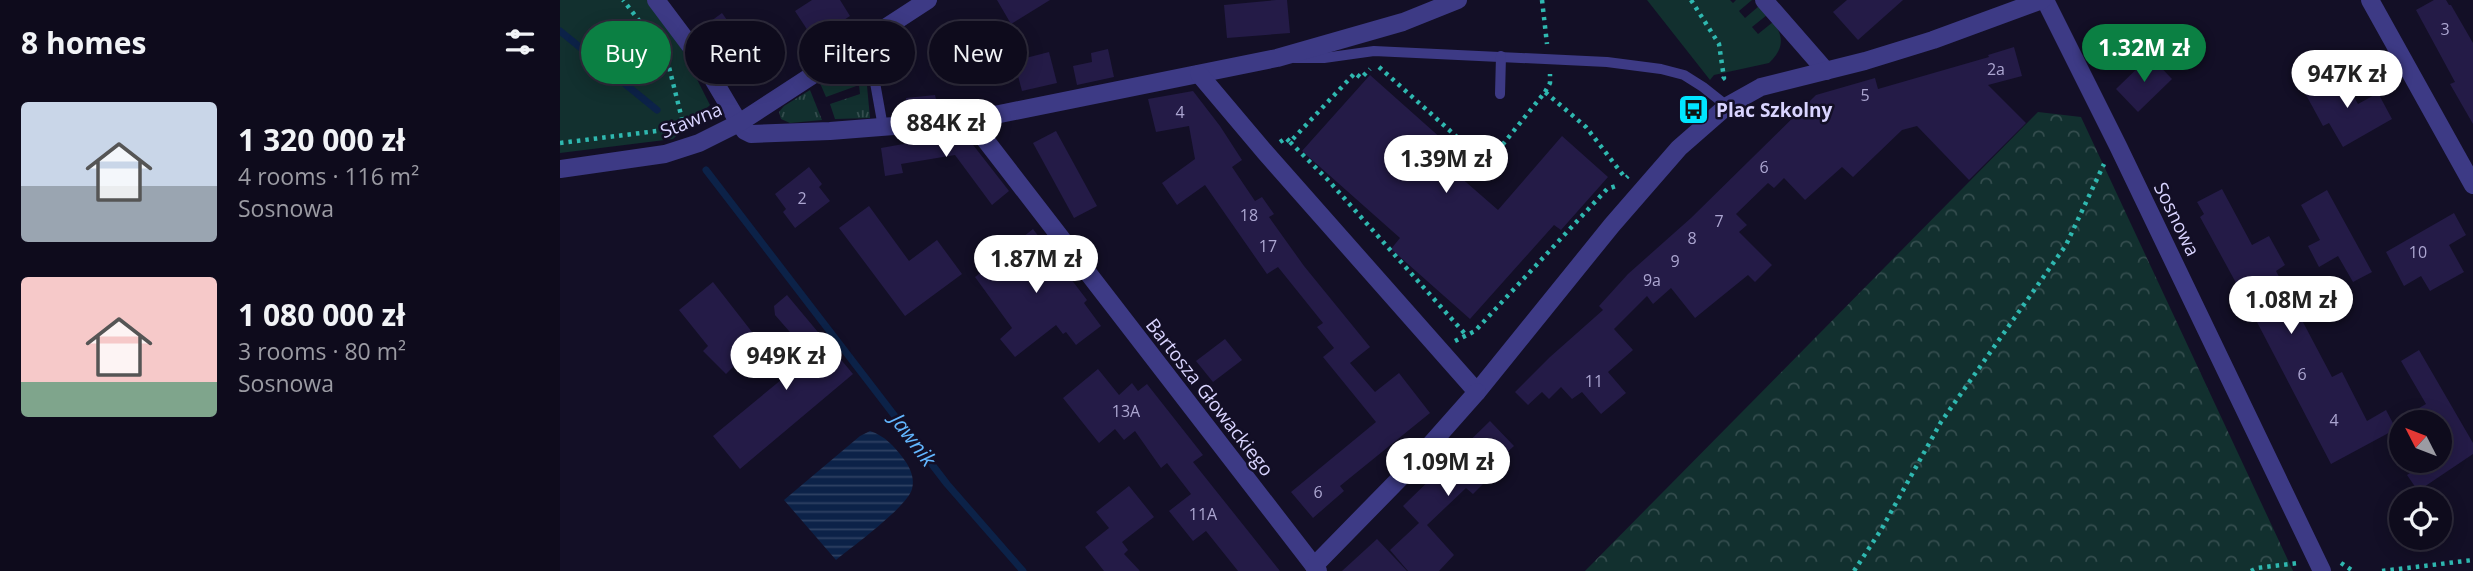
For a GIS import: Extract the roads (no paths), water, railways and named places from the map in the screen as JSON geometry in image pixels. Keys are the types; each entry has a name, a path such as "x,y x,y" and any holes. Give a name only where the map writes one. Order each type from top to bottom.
{"street":[{"path":"656,0 704,64 739,123 751,134 970,120 1277,58 1403,22 1458,0"},
{"name":"Stawna","path":"894,21 928,0"},
{"path":"1764,0 1826,71"},
{"path":"1316,569 1477,392 1612,225 1679,148 1727,106 1761,87 1865,61 2044,0"},
{"name":"Sosnowa","path":"2044,0 2118,146 2322,571"},
{"path":"2370,0 2473,184"},
{"path":"1199,74 1477,392"},
{"name":"Stawna","path":"560,169 665,154 699,143 739,123 799,83"},
{"name":"Bartosza Głowackiego","path":"970,120 1316,569"}],"lane":[{"path":"1277,58 1324,58 1374,51 1607,62 1684,75 1703,86 1727,106"},
{"path":"1500,94 1502,56"},
{"path":"875,84 883,127"}],"water":[{"path":"870,431 889,442 906,461 912,477 912,489 890,516 836,560 784,500 860,436"}],"waterway":[{"name":"Jawnik","path":"560,31 657,110"},
{"name":"Jawnik","path":"706,170 947,484 1023,571"}],"place":[{"name":"Plac Szkolny","path":"1693,110"}]}
